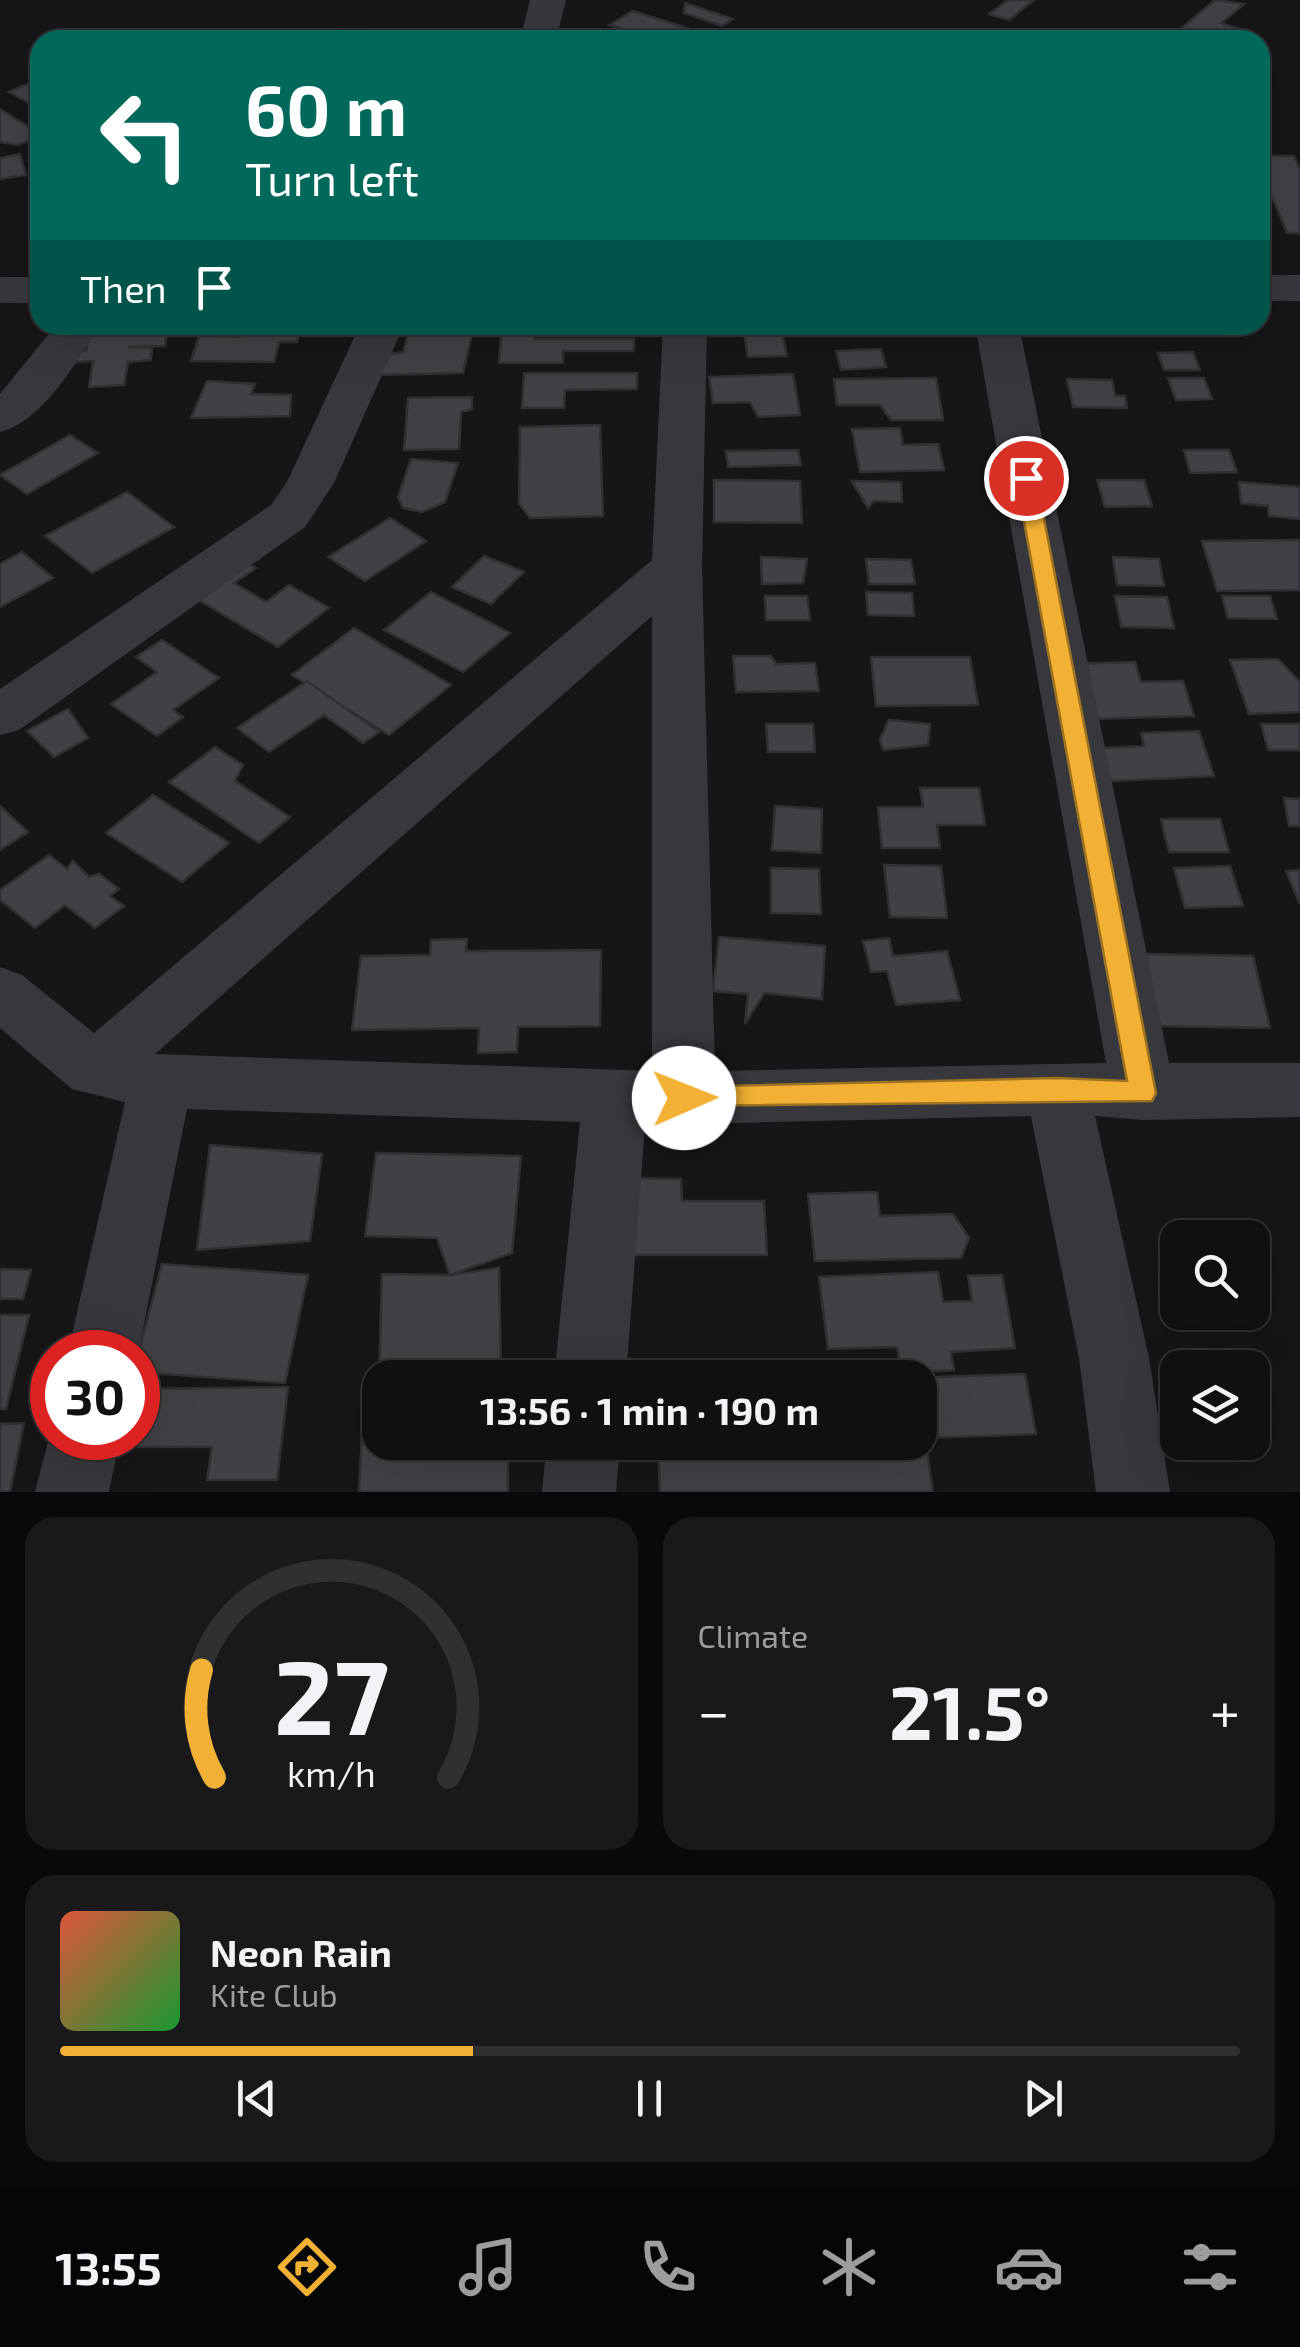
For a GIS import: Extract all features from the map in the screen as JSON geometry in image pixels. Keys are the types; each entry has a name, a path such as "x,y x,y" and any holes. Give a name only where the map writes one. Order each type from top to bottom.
{"street":[{"path":"540,30 548,0"},
{"path":"1270,288 1300,288"},
{"path":"0,290 30,290"},
{"path":"0,418 25,396 71,335"},
{"path":"0,716 288,516 310,483 377,335"},
{"path":"684,1098 677,566 685,335"},
{"path":"999,335 1143,1093"},
{"path":"94,1070 677,566"},
{"path":"0,992 94,1070 161,1082 615,1098 1057,1089 1143,1093 1300,1090"},
{"path":"107,1330 161,1082"},
{"path":"1057,1089 1114,1358 1132,1492"},
{"path":"592,1360 615,1098"},
{"path":"72,1492 79,1460"},
{"path":"580,1492 583,1460"}],"building":[{"path":"1008,0 1034,0 1009,20 989,14"},
{"path":"1215,0 1244,4 1221,23 1244,30 1179,30"},
{"path":"685,3 733,19 722,26 684,13"},
{"path":"633,11 694,30 628,30 609,25"},
{"path":"30,83 30,104 9,92"},
{"path":"0,109 30,128 30,140 18,145 0,142"},
{"path":"20,154 26,175 0,179 0,158"},
{"path":"1270,156 1294,156 1300,170 1300,233 1287,233 1270,191"},
{"path":"89,335 167,335 165,346 128,347 152,348 151,360 128,362 124,385 89,387 93,361 61,363 63,351 86,351"},
{"path":"298,335 297,342 279,342 274,362 191,361 199,336"},
{"path":"408,335 472,335 463,373 374,375 387,354 403,352"},
{"path":"501,335 534,335 534,339 634,339 634,351 563,351 563,363 499,363"},
{"path":"744,335 787,335 783,337 787,356 748,357"},
{"path":"881,349 886,367 841,370 836,351"},
{"path":"1193,352 1200,370 1164,370 1158,353"},
{"path":"524,373 637,373 637,389 565,390 564,408 522,408"},
{"path":"793,374 800,415 758,417 750,402 713,403 709,377"},
{"path":"936,378 943,420 891,420 880,405 837,405 834,379"},
{"path":"1168,378 1204,378 1212,399 1176,400"},
{"path":"1067,379 1112,380 1115,396 1125,396 1127,408 1073,407"},
{"path":"207,381 255,384 251,394 291,395 290,416 191,418"},
{"path":"472,397 472,409 461,412 459,449 404,450 408,398"},
{"path":"600,425 603,516 530,518 519,503 520,427"},
{"path":"900,428 903,445 938,444 944,470 860,472 852,429"},
{"path":"70,435 98,453 27,494 0,475"},
{"path":"798,450 801,465 728,467 726,451"},
{"path":"1184,450 1229,450 1237,472 1190,473"},
{"path":"411,459 458,463 445,502 422,512 403,508 398,497"},
{"path":"714,480 800,481 802,523 714,522"},
{"path":"1097,480 1144,480 1152,506 1105,507"},
{"path":"852,481 901,482 902,502 874,501 868,508"},
{"path":"1239,482 1300,487 1300,519 1269,516 1268,506 1241,503"},
{"path":"127,492 174,527 92,573 45,536"},
{"path":"390,518 426,541 365,581 328,557"},
{"path":"1300,540 1300,590 1217,591 1202,541"},
{"path":"22,552 53,578 0,607 0,564"},
{"path":"484,556 524,572 491,604 452,587"},
{"path":"761,557 807,559 803,583 762,584"},
{"path":"1113,557 1159,559 1164,586 1117,585"},
{"path":"240,559 256,568 234,583 266,602 289,585 329,608 278,647 190,595"},
{"path":"866,559 911,560 915,584 869,584"},
{"path":"431,592 510,633 463,672 384,630"},
{"path":"866,592 912,593 914,616 868,615"},
{"path":"765,596 807,596 810,620 766,620"},
{"path":"1115,596 1167,597 1174,628 1121,627"},
{"path":"1222,596 1270,596 1277,619 1228,618"},
{"path":"354,628 451,685 389,735 292,675"},
{"path":"162,640 219,678 173,710 183,717 157,736 111,704 157,672 136,657"},
{"path":"733,656 771,656 776,664 815,663 819,691 736,692"},
{"path":"871,657 970,657 978,705 876,706"},
{"path":"1278,659 1300,682 1300,712 1249,714 1230,660"},
{"path":"1135,662 1141,682 1183,681 1194,716 1088,719 1073,664"},
{"path":"307,681 379,732 363,743 324,715 269,752 237,728"},
{"path":"68,709 88,738 54,757 27,731"},
{"path":"889,720 930,724 928,745 883,750 880,739"},
{"path":"766,724 813,724 815,752 768,752"},
{"path":"1261,724 1300,724 1300,750 1268,750"},
{"path":"1199,731 1214,776 1111,781 1101,748 1144,746 1141,733"},
{"path":"215,747 243,765 235,781 290,817 259,843 169,782"},
{"path":"920,788 979,788 985,825 937,825 940,848 882,848 878,807 923,807"},
{"path":"153,795 229,843 182,882 106,833"},
{"path":"1284,798 1300,799 1300,826 1289,826"},
{"path":"0,806 28,832 0,850"},
{"path":"775,806 822,809 821,853 772,850"},
{"path":"1161,819 1220,819 1229,852 1169,852"},
{"path":"49,855 67,869 73,861 89,877 99,874 119,889 110,896 124,906 95,928 65,905 35,928 0,900 0,890"},
{"path":"884,865 941,866 947,918 890,917"},
{"path":"1230,866 1243,906 1185,908 1174,868"},
{"path":"771,868 819,869 821,914 771,913"},
{"path":"1300,870 1300,904 1286,871"},
{"path":"719,937 825,946 822,999 764,993 745,1024 748,994 713,991"},
{"path":"889,938 893,956 947,951 960,1000 896,1005 887,971 871,972 863,941"},
{"path":"467,939 466,951 601,950 600,1026 518,1027 517,1052 478,1053 479,1028 352,1030 361,956 430,955 431,940"},
{"path":"1144,954 1253,956 1270,1028 1158,1026"},
{"path":"210,1145 322,1154 310,1241 197,1250"},
{"path":"376,1153 521,1156 512,1253 450,1275 437,1238 365,1236"},
{"path":"618,1178 681,1179 682,1201 764,1201 767,1255 632,1255"},
{"path":"877,1192 880,1216 953,1214 969,1238 961,1258 815,1261 808,1194"},
{"path":"162,1264 308,1275 285,1383 160,1374 160,1330 144,1330"},
{"path":"499,1268 501,1360 380,1360 382,1274 450,1275"},
{"path":"0,1269 31,1270 23,1299 0,1299"},
{"path":"938,1272 943,1302 972,1301 968,1276 1002,1275 1015,1348 951,1352 954,1370 937,1371 937,1360 899,1360 897,1347 828,1349 819,1277"},
{"path":"0,1315 29,1315 6,1409 0,1409"},
{"path":"1025,1374 1036,1434 937,1438 937,1377"},
{"path":"288,1387 277,1480 207,1480 212,1447 160,1447 160,1389"},
{"path":"24,1423 10,1492 0,1492 0,1424"},
{"path":"362,1431 362,1460 508,1460 508,1492 359,1492"},
{"path":"659,1460 928,1460 933,1492 660,1492"}],"route":[{"path":"684,1098 1057,1089 1143,1093 1026,478"}]}
